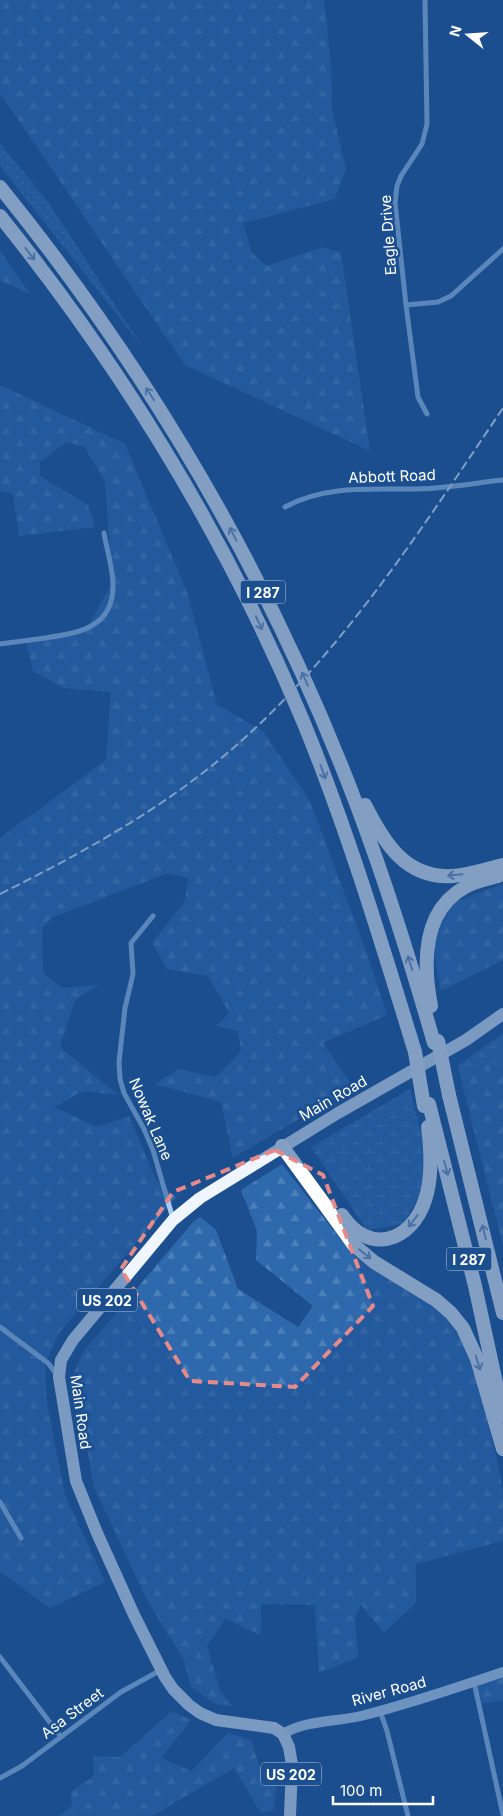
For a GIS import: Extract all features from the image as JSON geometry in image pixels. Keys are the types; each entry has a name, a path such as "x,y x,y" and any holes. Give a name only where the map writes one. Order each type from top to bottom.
{"highway":[{"name":"I 287","path":"0,187 50,250 95,313 179,440 218,507 288,642 349,783 375,855 436,1042 503,1313"},
{"name":"I 287","path":"0,216 81,323 144,418 203,515 255,615 303,720 330,791 367,900 414,1052 426,1105 476,1286 503,1415"},
{"path":"319,712 374,822 397,856 419,870 444,875 460,875 503,865"},
{"path":"436,1042 426,969 429,938 434,920 445,904 458,891 474,882 503,875"},
{"path":"286,1144 357,1233 369,1238 390,1238 405,1231 411,1224 422,1209 428,1191 430,1150 426,1105"},
{"path":"286,1144 354,1245 374,1262 436,1300 463,1328 477,1358 503,1449"}],"main road":[{"name":"Main Road","path":"283,1734 274,1728 232,1723 208,1717 189,1706 173,1689 161,1670 105,1551 76,1481 59,1377 60,1360 73,1340 173,1220 200,1198 359,1100 466,1040 503,1014"},
{"name":"US 202","path":"283,1734 292,1765 290,1816"}],"street":[{"name":"Eagle Drive","path":"425,0 427,124 422,144 402,176 396,194 406,305 418,398 427,414"},
{"path":"406,305 444,300 451,296 503,249"},
{"name":"Abbott Road","path":"285,507 300,498 340,490 419,488 503,480"},
{"path":"0,644 80,632 96,623 107,609 112,596 113,583 104,533"},
{"name":"Nowak Lane","path":"153,916 131,943 133,974 125,1008 118,1062 124,1093 144,1129 153,1150 170,1204 173,1220"},
{"path":"0,1327 48,1363 59,1377"},
{"path":"0,1502 21,1538"},
{"path":"0,1657 61,1736"},
{"name":"Asa Street","path":"0,1778 22,1766 121,1692 161,1670"},
{"name":"River Road","path":"283,1734 294,1727 357,1717 380,1711 503,1672"},
{"path":"474,1682 503,1815"},
{"path":"380,1711 387,1731 408,1816"}],"highlighted area":[{"path":"275,1150 323,1175 373,1306 295,1387 190,1381 121,1269 173,1192"}],"green space":[{"path":"0,0 324,0 331,64 332,109 346,169 335,199 243,223 252,253 267,266 323,247 341,253 370,451 185,365 0,93"},
{"path":"0,143 48,202 141,345 0,166"},
{"path":"0,251 30,294 0,280"},
{"path":"0,385 125,444 187,592 217,705 263,731 310,801 367,954 387,1015 323,1043 353,1087 233,1158 221,1102 155,1084 178,1069 216,1077 241,1051 238,1031 216,1026 229,1013 208,976 167,969 152,943 185,901 188,878 168,873 51,918 42,929 43,973 62,988 98,985 75,1000 60,1047 118,1095 83,1091 54,1107 97,1127 129,1116 156,1180 176,1197 59,1333 45,1365 47,1404 65,1495 105,1582 50,1608 0,1572 0,838 106,760 111,692 64,688 33,671 26,641 86,630 112,583 105,482 85,447 67,442 40,462 40,476 88,505 95,527 19,536 13,494 0,491"},
{"path":"503,884 503,960 441,991 432,942 452,903"},
{"path":"503,1033 503,1068 492,1064 459,1071 458,1066"},
{"path":"492,1064 503,1068 503,1246 459,1071"},
{"path":"410,1089 426,1154 423,1191 403,1224 367,1230 311,1147"},
{"path":"282,1164 341,1240 358,1257 424,1299 445,1317 463,1340 474,1361 500,1473 503,1494 503,1541 416,1564 416,1602 384,1633 361,1605 355,1617 358,1658 319,1672 315,1605 261,1604 261,1635 225,1619 207,1646 220,1691 232,1706 216,1704 191,1687 184,1660 146,1598 93,1485 75,1370 83,1352 194,1221 200,1217 216,1230 238,1289 298,1327 313,1306 256,1260 257,1231 241,1190"},
{"path":"503,1670 503,1701 482,1703 475,1679"},
{"path":"172,1711 191,1720 161,1758 191,1771 228,1733 251,1740 263,1778 276,1782 274,1810 261,1813 234,1768 152,1816 59,1816 72,1806 71,1792 94,1776 93,1756 120,1757"}],"railway":[{"path":"0,894 61,863 149,811 204,772 271,713 309,673 378,588 442,499 503,408"}]}
